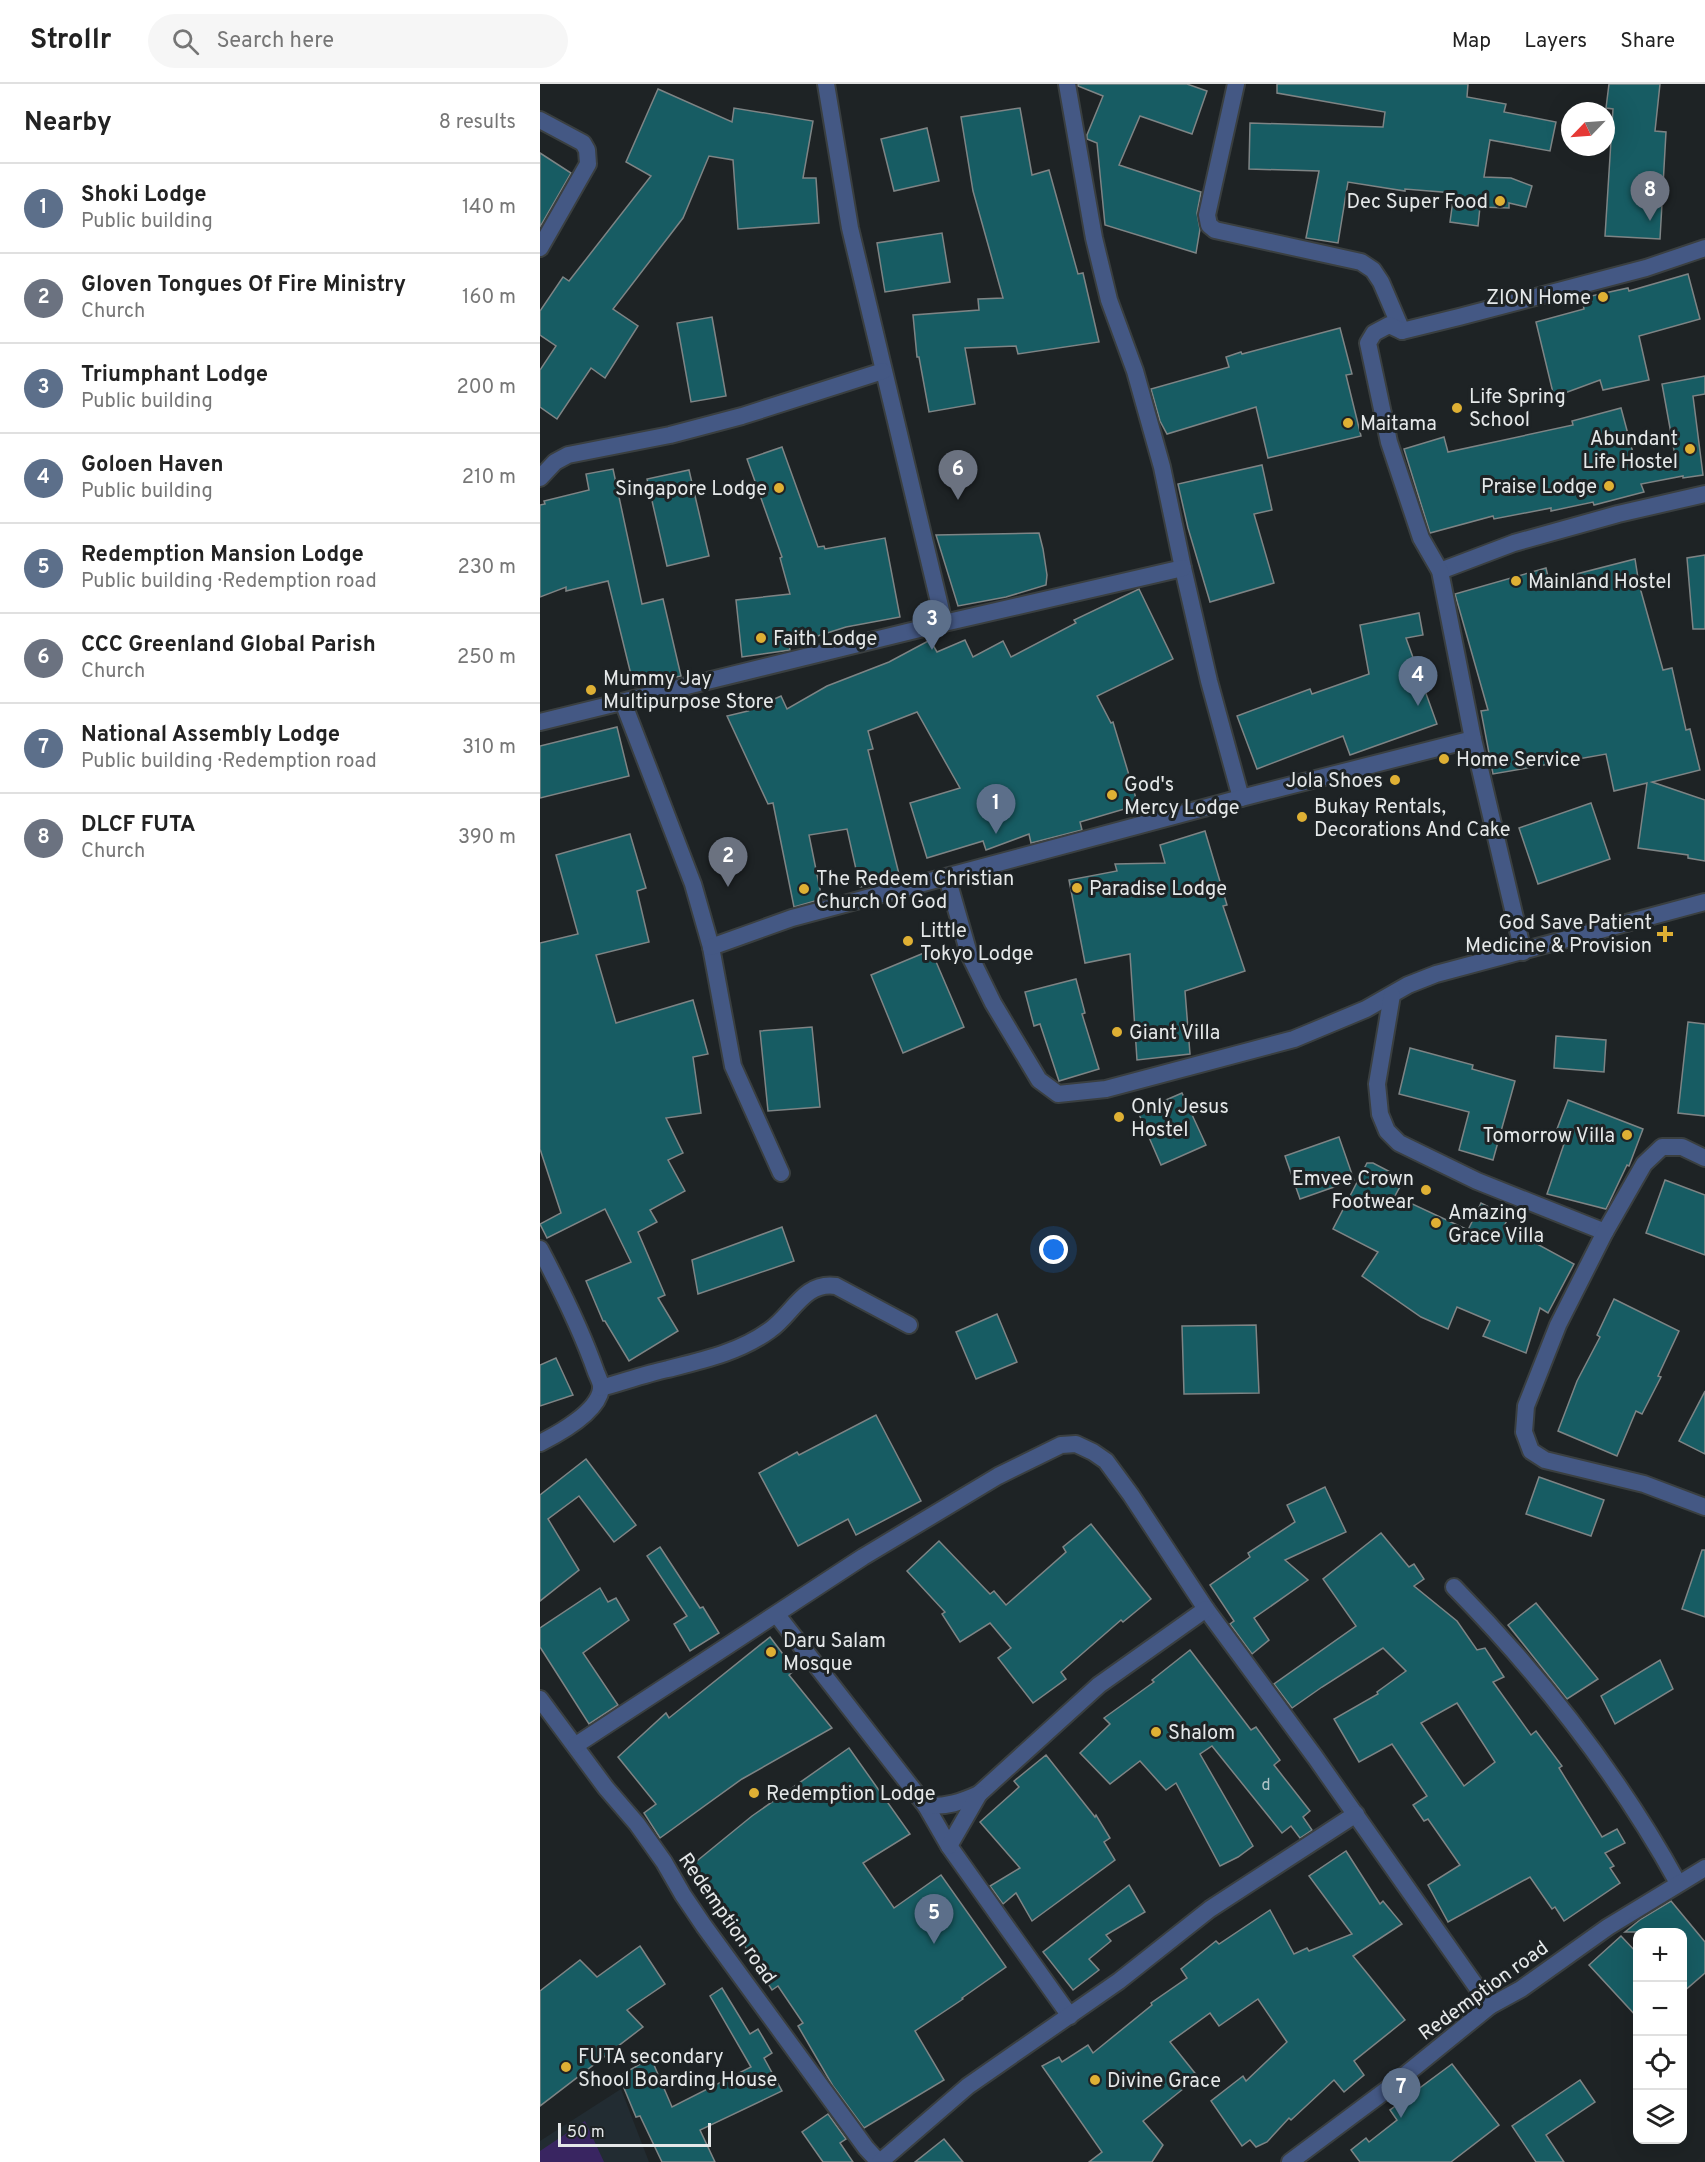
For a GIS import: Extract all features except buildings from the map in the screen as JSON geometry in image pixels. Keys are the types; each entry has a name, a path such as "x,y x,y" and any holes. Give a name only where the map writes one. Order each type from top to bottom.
{"street":[{"path":"826,84 850,228 944,623"},
{"path":"1067,84 1094,238 1110,300 1135,371 1162,467 1209,681 1240,798"},
{"path":"1236,84 1207,215 1209,225 1215,230 1361,262 1373,270 1381,282 1402,331"},
{"path":"540,120 583,143 587,150 588,164 540,248"},
{"path":"1523,952 1473,739 1440,571 1421,538 1389,442 1368,343 1374,333 1389,325 1402,331 1646,268 1705,248"},
{"path":"540,478 555,462 568,455 670,435 742,416 883,371"},
{"path":"1440,571 1514,543 1618,514 1705,494"},
{"path":"540,722 944,623 1183,568"},
{"path":"623,702 693,884 711,947 733,1066 781,1173"},
{"path":"711,947 792,918 1240,798 1473,739"},
{"path":"947,877 969,954 993,1004 1039,1080 1058,1094 1106,1089 1294,1039 1366,1009 1408,985 1436,974 1470,963 1523,952 1705,902"},
{"path":"1392,995 1377,1084 1380,1114 1388,1131 1399,1143 1477,1181 1605,1232"},
{"path":"1705,1158 1682,1147 1662,1147 1644,1164 1605,1232 1558,1325 1526,1406 1524,1432 1531,1451 1545,1460 1644,1484 1705,1507"},
{"path":"540,1249 572,1312 601,1388 596,1402 587,1413 540,1443"},
{"path":"601,1388 722,1355 772,1329 802,1296 824,1286 836,1286 909,1325"},
{"path":"576,1745 863,1557 998,1476 1061,1445 1076,1444 1106,1461 1116,1474 1206,1609 1356,1814 1490,2006"},
{"path":"1454,1587 1525,1664 1589,1744 1636,1810 1678,1883"},
{"path":"949,1846 979,1794 1099,1685 1206,1609"},
{"path":"777,1615 926,1806 949,1846 1070,2016"},
{"name":"Redemption road","path":"540,1699 606,1788 637,1824 704,1926 866,2148 880,2162"},
{"path":"926,1806 942,1807 957,1804 979,1794"},
{"path":"880,2162 968,2086 1119,1981 1210,1909 1356,1814"},
{"name":"Redemption road","path":"1290,2162 1389,2088 1490,2006 1521,1989 1608,1927 1705,1868"}],"shaded area":[{"path":"621,2089 649,2162 540,2162 540,2141"},
{"path":"585,2121 604,2162 540,2162 540,2151"}],"place":[{"name":"Dec Super Food","path":"1500,201"},
{"name":"DLCF FUTA","path":"1650,221"},
{"name":"ZION Home","path":"1603,297"},
{"name":"Life Spring School","path":"1457,408"},
{"name":"Maitama","path":"1348,423"},
{"name":"Abundant Life Hostel","path":"1690,449"},
{"name":"Praise Lodge","path":"1609,486"},
{"name":"Singapore Lodge","path":"779,488"},
{"name":"CCC Greenland Global Parish","path":"958,500"},
{"name":"Mainland Hostel","path":"1516,581"},
{"name":"Faith Lodge","path":"761,638"},
{"name":"Triumphant Lodge","path":"932,650"},
{"name":"Mummy Jay Multipurpose Store","path":"591,690"},
{"name":"Goloen Haven","path":"1418,706"},
{"name":"Home Service","path":"1444,759"},
{"name":"Jola Shoes","path":"1395,780"},
{"name":"God's Mercy Lodge","path":"1112,795"},
{"name":"Bukay Rentals, Decorations And Cake","path":"1302,817"},
{"name":"Shoki Lodge","path":"996,834"},
{"name":"Gloven Tongues Of Fire Ministry","path":"728,887"},
{"name":"Paradise Lodge","path":"1077,888"},
{"name":"The Redeem Christian Church Of God","path":"804,889"},
{"name":"God Save Patient Medicine & Provision","path":"1665,934"},
{"name":"Little Tokyo Lodge","path":"908,941"},
{"name":"Giant Villa","path":"1117,1032"},
{"name":"Only Jesus Hostel","path":"1119,1117"},
{"name":"Tomorrow Villa","path":"1627,1135"},
{"name":"Emvee Crown Footwear","path":"1426,1190"},
{"name":"Amazing Grace Villa","path":"1436,1223"},
{"name":"Daru Salam Mosque","path":"771,1652"},
{"name":"Shalom","path":"1156,1732"},
{"name":"Redemption Lodge","path":"754,1793"},
{"name":"Redemption Mansion Lodge","path":"934,1944"},
{"name":"FUTA secondary Shool Boarding House","path":"566,2067"},
{"name":"Divine Grace","path":"1095,2080"},
{"name":"National Assembly Lodge","path":"1401,2118"}]}
